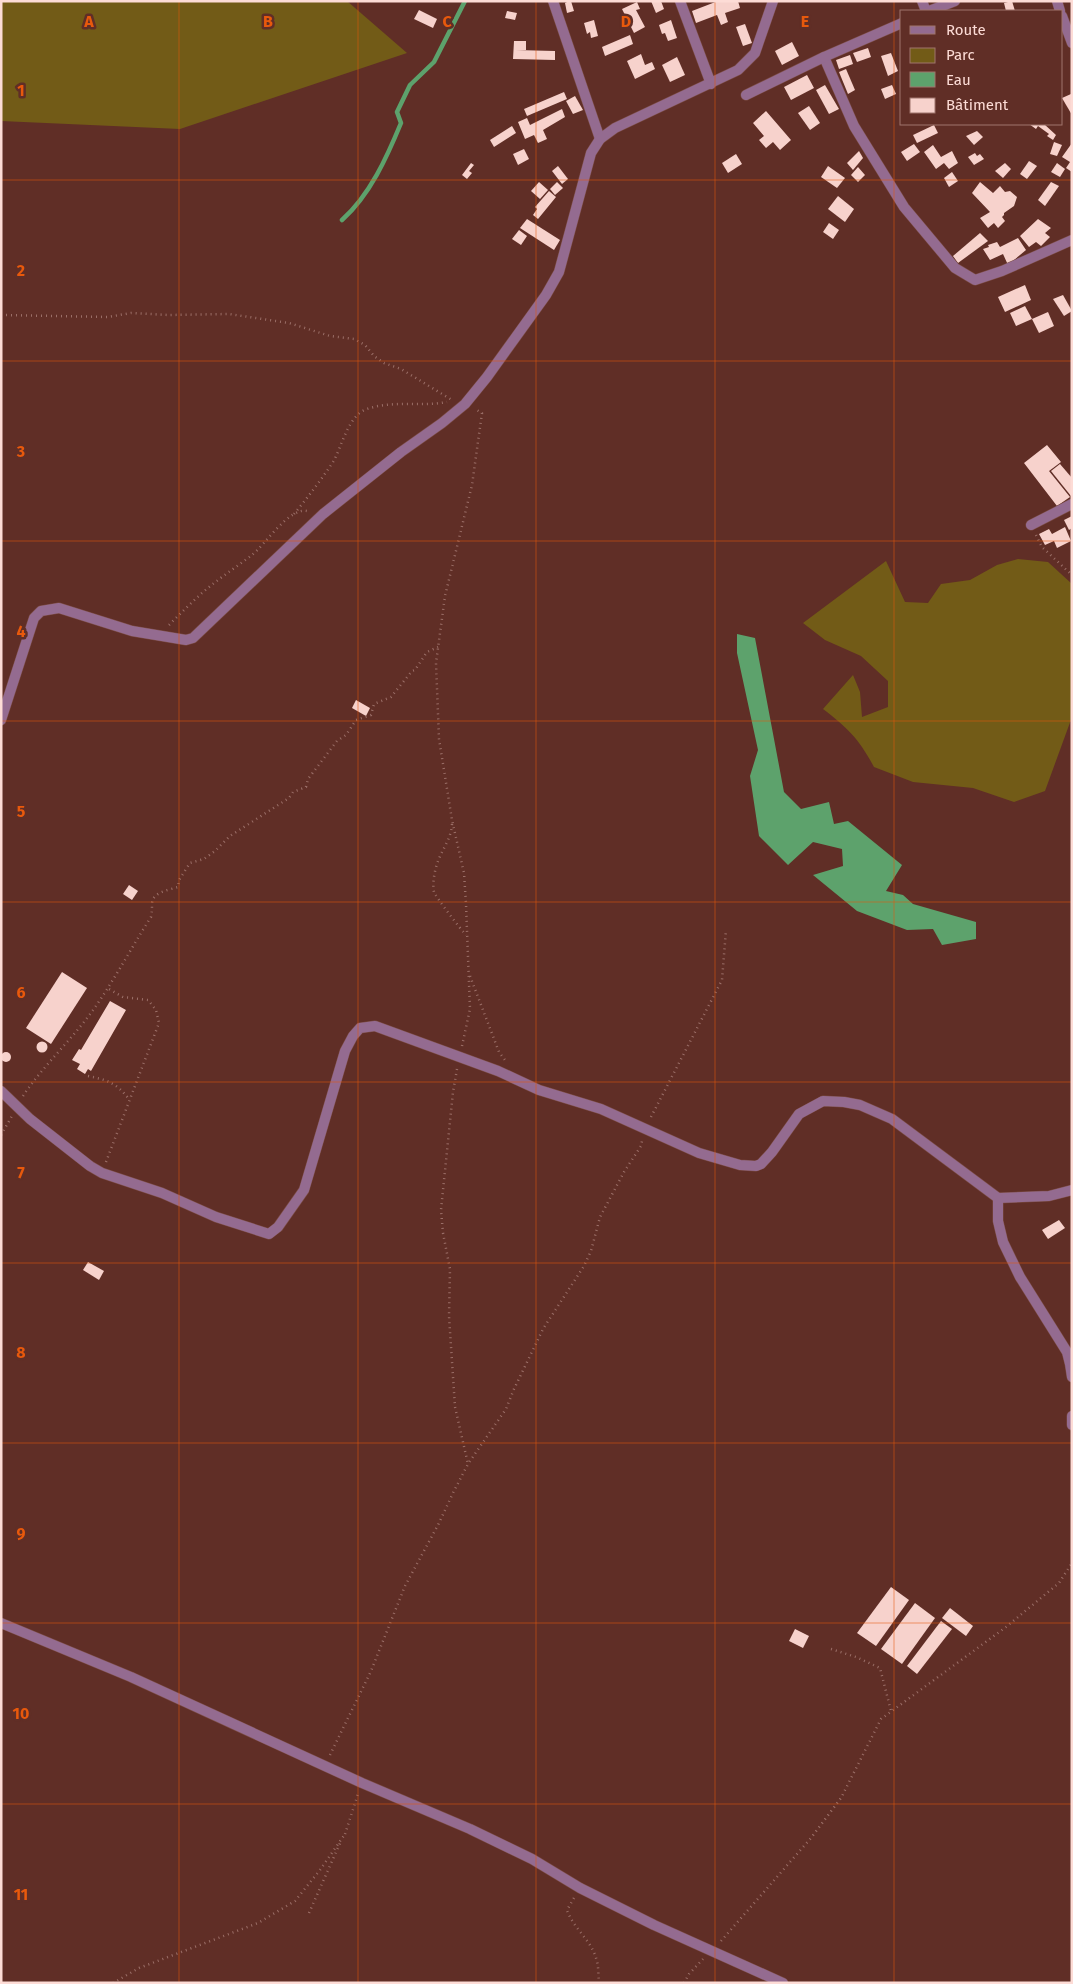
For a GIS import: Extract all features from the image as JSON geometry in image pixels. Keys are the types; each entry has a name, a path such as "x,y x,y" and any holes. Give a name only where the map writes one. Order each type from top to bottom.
{"street":[{"path":"552,1 600,138"},
{"path":"680,1 710,84"},
{"path":"1,720 34,618 41,610 59,608 120,628 186,640 193,638 323,514 465,404 505,353 546,295 558,272 591,153 600,138 615,128 738,70 755,53 773,1"},
{"path":"930,10 954,1"},
{"path":"1063,19 1072,43"},
{"path":"746,95 824,57 900,24"},
{"path":"824,57 862,142 904,207 955,268 975,280 1002,271 1072,240"},
{"path":"1031,525 1072,504"},
{"path":"1,1091 16,1106 86,1163 102,1172 162,1193 224,1220 271,1234 288,1214 304,1190 345,1051 356,1032 366,1026 375,1026 561,1098 601,1109 731,1164 756,1166 765,1160 798,1114 823,1102 844,1102 875,1110 892,1118 998,1198 1049,1196 1072,1190"},
{"path":"998,1198 998,1221 1003,1242 1020,1276 1066,1352 1072,1377"},
{"path":"1072,1416 1072,1424"},
{"path":"1,1623 131,1677 362,1783 470,1829 654,1925 783,1983"}],"path":[{"path":"1,315 108,317 131,313 168,315 230,314 289,324 330,336 354,339 365,345 374,356 384,363 401,369 453,401 465,404 482,413 472,485 456,543 445,596 438,647 436,691 439,739 452,820 464,873 466,935 471,993 468,1023 459,1057 453,1092 441,1210 450,1269 449,1316 455,1408 468,1464"},
{"path":"159,635 202,593 253,554 270,535 294,514 315,489 334,460 345,431 366,409 396,404 432,404 453,401"},
{"path":"294,514 302,510 323,514"},
{"path":"1031,525 1042,547 1072,575"},
{"path":"1,1135 31,1083 93,1009 107,988 151,917 152,903 155,896 178,887 179,880 190,863 204,859 230,836 289,798 293,792 306,787 308,779 337,741 346,735 356,720 371,716 374,704 391,697 412,671 415,670 427,652 438,647"},
{"path":"452,820 450,838 438,861 433,888 434,894 444,904 458,928 466,935"},
{"path":"325,1766 371,1671 405,1586 422,1557 468,1464 506,1409 543,1329 584,1266 591,1251 600,1217 640,1146 645,1129 722,980 726,930"},
{"path":"469,974 499,1052 521,1082"},
{"path":"102,1172 159,1023 156,1010 148,1000 122,997 107,988"},
{"path":"88,1076 105,1080 119,1087 129,1099"},
{"path":"684,1983 811,1838 840,1798 881,1719 1006,1627 1058,1583 1072,1563"},
{"path":"831,1649 856,1657 880,1668 892,1711"},
{"path":"309,1913 345,1834 362,1783"},
{"path":"113,1983 139,1968 258,1923 295,1901 345,1834"},
{"path":"580,1888 566,1910 569,1918 577,1926 597,1959 599,1983"}],"green space":[{"path":"1,1 347,1 407,53 180,129 1,121"},
{"path":"1018,559 1048,562 1072,584 1072,717 1045,791 1014,802 973,788 913,782 874,767 852,735 823,709 853,675 860,692 862,717 888,707 888,681 861,656 825,640 803,623 886,561 905,602 928,603 941,584 970,580 997,565"}],"water":[{"path":"737,634 755,638 784,792 801,809 829,802 834,824 848,821 902,865 886,891 903,895 913,904 976,922 976,939 942,945 933,929 907,930 857,911 813,875 843,866 842,849 813,842 788,865 759,836 750,776 758,750 737,653"}],"building":[{"path":"571,1 574,11 567,13 565,3"},
{"path":"651,1 661,1 664,9 656,13"},
{"path":"718,1 738,1 740,8 725,13 728,22 721,25 717,15 696,23 692,11"},
{"path":"1012,1 1015,10 1006,10 1004,3"},
{"path":"637,2 640,9 636,10 645,27 634,33 622,9"},
{"path":"419,10 437,19 433,28 414,19"},
{"path":"507,11 517,13 515,20 505,18"},
{"path":"594,20 598,36 591,38 590,32 587,34 584,23"},
{"path":"671,20 677,38 668,41 665,33 662,34 659,25"},
{"path":"745,24 752,43 743,46 736,27"},
{"path":"630,35 633,44 605,56 602,47"},
{"path":"514,41 526,41 526,50 516,50 555,51 555,60 513,59"},
{"path":"792,42 799,56 782,65 775,51"},
{"path":"868,48 871,57 857,62 853,53"},
{"path":"891,53 898,71 888,76 881,56"},
{"path":"641,54 645,65 652,62 655,69 635,79 627,61"},
{"path":"850,55 853,64 839,69 836,60"},
{"path":"677,57 685,75 670,82 662,65"},
{"path":"846,69 855,90 848,94 839,72"},
{"path":"807,75 814,88 791,100 784,87"},
{"path":"825,85 839,109 829,114 816,90"},
{"path":"892,85 896,94 885,99 881,89"},
{"path":"564,92 567,99 527,116 524,109"},
{"path":"1071,94 1072,115 1063,100 1063,98"},
{"path":"575,96 583,110 573,114 566,101"},
{"path":"809,106 820,123 810,130 798,113"},
{"path":"562,109 565,117 543,130 547,139 538,143 534,135 525,139 518,122 527,118 530,125"},
{"path":"766,111 791,140 780,150 773,142 766,148 759,140 764,136 753,123"},
{"path":"934,125 938,133 917,143 913,135"},
{"path":"1030,125 1045,125 1056,135 1053,140 1047,136 1049,134 1038,126 1036,129"},
{"path":"512,126 516,133 494,147 490,140"},
{"path":"977,131 983,137 974,145 966,136"},
{"path":"1054,142 1062,145 1057,156 1050,154"},
{"path":"1072,143 1072,172 1066,168 1070,162 1062,157"},
{"path":"914,144 920,152 907,161 901,152"},
{"path":"933,145 941,157 952,151 958,163 949,169 944,163 936,169 924,152"},
{"path":"524,149 529,159 518,165 513,154"},
{"path":"859,151 863,158 853,170 847,163"},
{"path":"975,153 977,156 980,154 984,159 974,165 968,157"},
{"path":"736,154 742,164 728,173 722,163"},
{"path":"1029,161 1037,166 1027,179 1020,174"},
{"path":"471,163 474,165 469,171 472,173 467,179 462,175"},
{"path":"1005,163 1011,169 1003,178 995,171"},
{"path":"1057,163 1065,169 1060,177 1051,172"},
{"path":"558,166 568,179 562,184 552,171"},
{"path":"828,166 845,178 837,188 821,177"},
{"path":"858,167 865,175 858,182 851,175"},
{"path":"952,172 958,181 949,187 944,178"},
{"path":"539,182 548,190 540,199 531,191"},
{"path":"557,182 563,188 555,195 550,189"},
{"path":"980,182 993,193 1000,186 1005,192 1010,191 1017,197 1014,206 1004,213 1002,217 1005,221 998,228 994,223 988,228 980,218 990,212 972,193"},
{"path":"1051,182 1059,186 1045,206 1038,200"},
{"path":"549,191 556,197 538,219 533,215 537,209 535,207"},
{"path":"838,196 854,209 845,222 828,209"},
{"path":"527,219 560,240 554,250 520,228"},
{"path":"1038,219 1051,228 1045,233 1050,237 1041,246 1036,242 1029,247 1020,236"},
{"path":"829,223 839,230 833,239 823,232"},
{"path":"519,230 527,236 521,245 512,239"},
{"path":"980,233 988,241 958,263 953,256"},
{"path":"1018,238 1026,250 1008,265 1003,254 990,260 983,249 997,242 1000,247"},
{"path":"1025,285 1031,300 1005,312 998,297"},
{"path":"1063,295 1072,311 1064,316 1053,299"},
{"path":"1025,306 1032,319 1016,326 1010,313"},
{"path":"1048,312 1054,326 1039,333 1032,319"},
{"path":"1047,445 1061,462 1049,471 1070,497 1057,506 1024,463"},
{"path":"1060,464 1072,478 1071,496 1051,471"},
{"path":"1072,516 1072,528 1069,530 1064,520"},
{"path":"1065,527 1071,541 1057,548 1054,541 1045,545 1039,534 1049,529 1052,534"},
{"path":"356,700 370,708 366,716 352,708"},
{"path":"129,885 138,891 132,900 123,894"},
{"path":"62,972 87,988 51,1044 26,1028"},
{"path":"110,1001 126,1010 91,1071 88,1069 85,1074 77,1069 80,1064 72,1060 79,1049 81,1050"},
{"path":"40,1042 44,1042 47,1047 46,1051 40,1052 37,1049 37,1045"},
{"path":"4,1052 8,1052 11,1057 10,1061 4,1062 1,1059 1,1055"},
{"path":"1059,1220 1065,1228 1048,1239 1042,1230"},
{"path":"88,1262 104,1271 99,1280 83,1270"},
{"path":"891,1587 909,1600 876,1646 857,1633"},
{"path":"915,1603 935,1618 902,1664 881,1649"},
{"path":"950,1608 973,1626 966,1636 942,1618"},
{"path":"941,1621 952,1629 917,1674 907,1666"},
{"path":"795,1629 809,1636 803,1648 789,1641"}],"waterway":[{"path":"342,220 361,199 377,175 401,123 397,112 410,85 434,62 465,1"}]}
